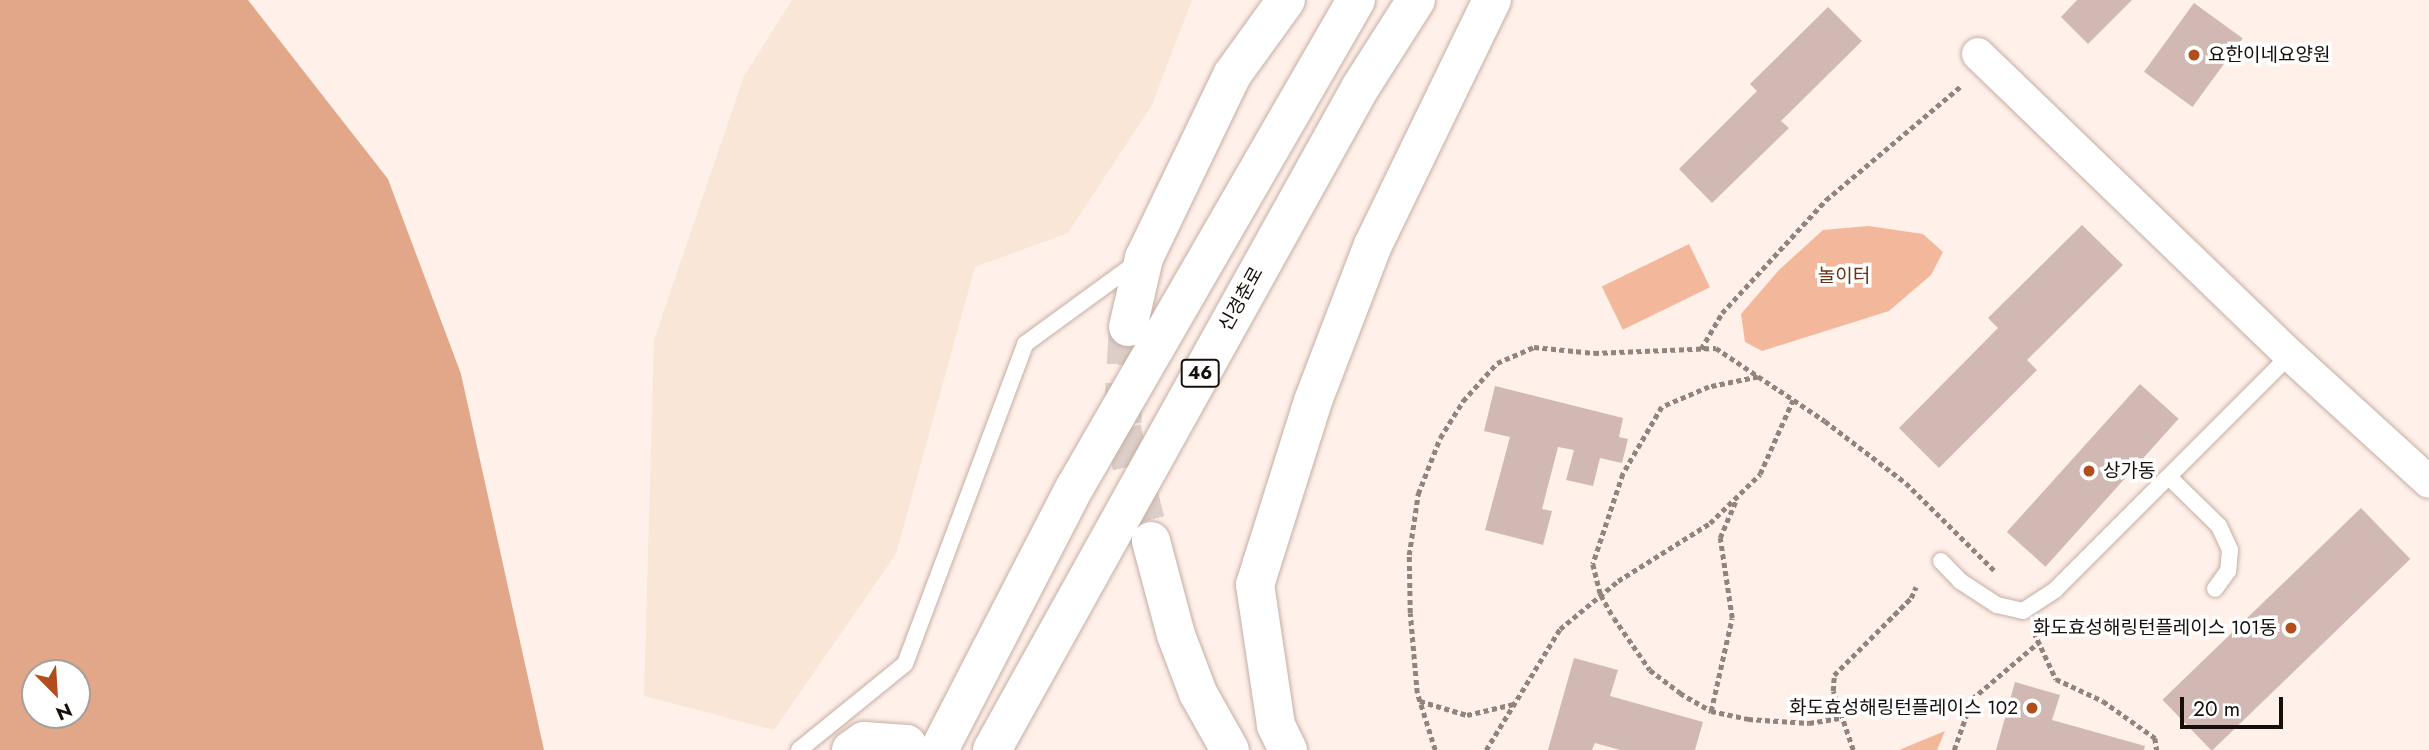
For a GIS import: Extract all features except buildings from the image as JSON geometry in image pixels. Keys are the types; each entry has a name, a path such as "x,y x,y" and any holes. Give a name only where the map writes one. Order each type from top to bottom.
{"highway":[{"path":"1128,327 1144,258 1232,75 1286,0"},
{"name":"46","path":"923,747 1356,0"},
{"name":"신경춘로","path":"992,750 1360,88 1416,0"},
{"path":"1289,750 1276,725 1255,585 1313,401 1373,245 1492,0"},
{"path":"1151,541 1176,635 1198,693 1230,750"},
{"path":"851,750 864,741 923,747"}],"street":[{"path":"1982,58 2290,355 2429,482"}],"lane":[{"path":"799,750 905,664 1025,344 1144,258"},
{"path":"1941,561 1960,581 1997,605 2023,611 2055,590 2290,355"},
{"path":"2169,477 2219,526 2230,550 2228,570 2215,589"}],"path":[{"path":"1700,349 1722,313 1826,200 1982,58"},
{"path":"1435,750 1420,701 1409,555 1418,494 1440,438 1463,401 1497,363 1534,347 1594,353 1716,348 1793,400 1906,483 1991,564 2023,611 2056,679 2103,701 2155,738 2157,750"},
{"path":"1759,377 1709,387 1662,407 1648,424 1602,528 1593,564 1601,595 1650,670 1711,711 1809,723 1842,718"},
{"path":"1486,750 1560,629 1601,595 1710,523 1760,474 1793,400"},
{"path":"1711,711 1732,618 1720,538 1739,494"},
{"path":"1853,750 1833,691 1834,675 1903,607 1916,587"},
{"path":"1954,750 1972,699 2039,642"},
{"path":"1420,701 1468,715 1514,704"}],"shaded area":[{"path":"0,0 248,0 388,179 461,374 544,750 0,750"},
{"path":"792,0 1192,0 1152,105 1068,233 975,267 896,554 774,730 644,696 654,340 744,76"}],"green space":[{"name":"놀이터","path":"1868,226 1923,234 1943,252 1931,275 1889,311 1762,351 1745,342 1741,314 1779,270 1823,230"},
{"path":"1689,244 1710,287 1623,330 1602,287"},
{"path":"1945,731 1937,750 1899,750"}],"tunnel":[{"path":"1128,327 1122,429 1151,541"}],"place":[{"name":"요한이네요양원","path":"2194,55"},
{"name":"상가동","path":"2089,471"},
{"name":"화도효성해링턴플레이스 101동","path":"2291,628"},
{"name":"화도효성해링턴플레이스 102","path":"2032,708"}]}
